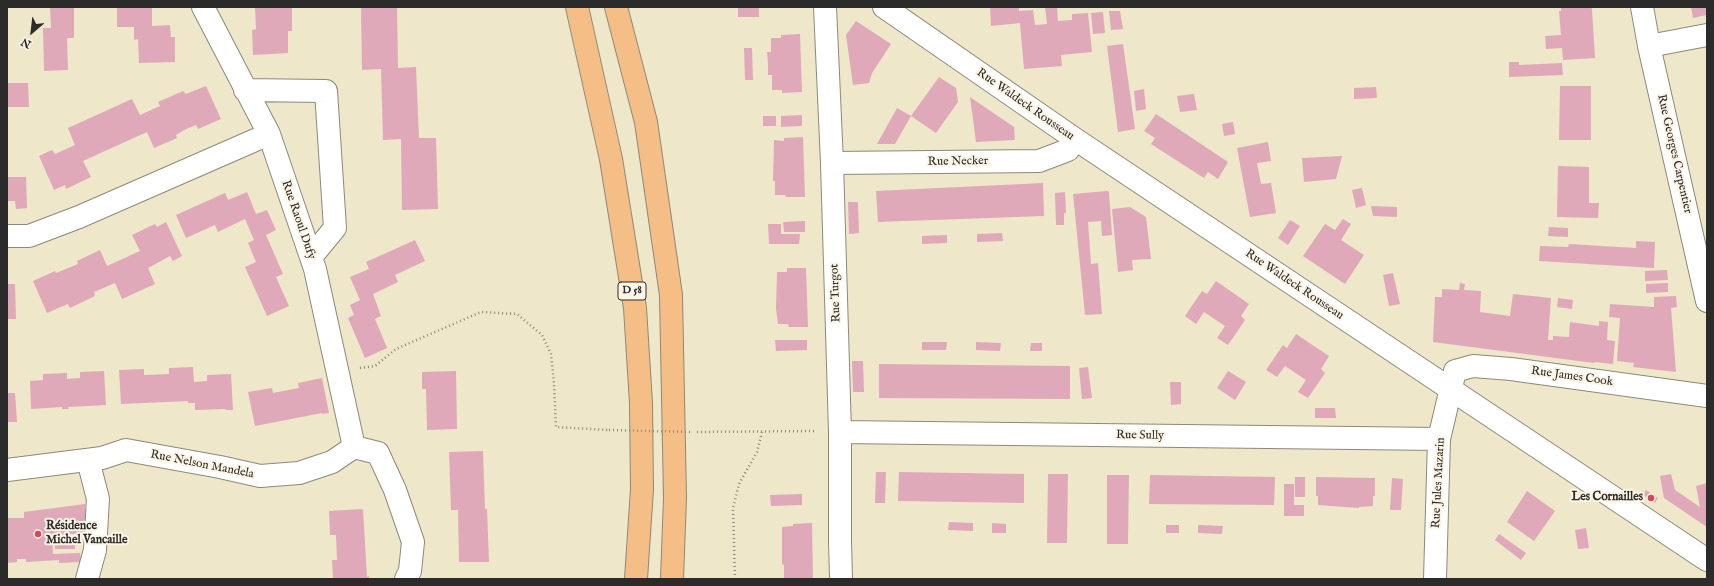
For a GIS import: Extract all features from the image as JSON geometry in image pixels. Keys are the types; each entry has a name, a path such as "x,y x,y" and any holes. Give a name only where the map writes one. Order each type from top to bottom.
{"highway":[{"name":"D 58","path":"577,7 611,159 635,308 641,403 642,489 636,579"},
{"path":"616,7 646,122 671,295 675,498 672,579"}],"street":[{"name":"Rue Raoul Dufy","path":"202,7 269,134 315,269 354,447"},
{"name":"Rue Turgot","path":"825,7 832,163 840,432 841,579"},
{"name":"Rue Waldeck Rousseau","path":"884,7 1075,139 1707,560"},
{"name":"Rue Georges Carpentier","path":"1642,7 1649,46 1707,300"},
{"path":"1649,46 1707,35"},
{"path":"246,90 326,91 335,228 311,257"},
{"path":"7,236 30,236 79,218 269,134"},
{"name":"Rue Necker","path":"832,163 1039,161 1068,150 1075,139"},
{"name":"Rue James Cook","path":"1450,389 1455,371 1473,366 1511,369 1707,396"},
{"name":"Rue Jules Mazarin","path":"1435,579 1439,439 1448,404 1450,389"},
{"name":"Rue Sully","path":"840,432 1439,439"},
{"path":"354,447 378,453 395,490 413,542 410,571 406,579"},
{"name":"Rue Nelson Mandela","path":"7,470 102,458 126,450 220,467 260,476 299,473 332,462 354,447"},
{"path":"87,579 95,550 98,499 88,460"}],"path":[{"path":"337,372 375,366 396,348 481,312 517,314 542,335 551,354 556,427 693,432 840,432"},
{"path":"735,579 733,508 739,484 757,452 762,432"}],"building":[{"path":"50,7 74,7 74,38 67,38 68,70 44,71 43,28 51,28"},
{"path":"117,7 152,7 152,26 170,25 171,37 175,37 175,62 139,63 138,39 134,40 134,27 117,27"},
{"path":"255,7 292,7 292,31 288,31 288,53 253,55 252,30 256,29"},
{"path":"361,7 397,7 398,68 416,67 419,138 436,138 438,209 402,210 401,139 383,140 381,69 362,70"},
{"path":"738,7 759,7 759,17 738,17"},
{"path":"990,7 1019,7 1019,11 1033,10 1035,25 1047,24 1045,7 1057,7 1058,21 1072,20 1072,14 1088,13 1092,52 1061,55 1062,66 1024,69 1020,23 991,26"},
{"path":"1561,7 1591,7 1595,58 1563,60 1562,48 1546,49 1545,36 1561,35 1559,11 1561,11"},
{"path":"1691,7 1707,7 1707,15 1693,18"},
{"path":"1109,11 1120,11 1123,29 1111,30"},
{"path":"1103,12 1105,33 1093,34 1091,13"},
{"path":"856,21 891,44 872,73 869,83 853,85 846,35"},
{"path":"800,34 802,92 782,93 782,90 772,90 772,75 768,75 767,52 771,52 771,38 781,38 781,35"},
{"path":"1123,44 1135,129 1118,132 1107,46"},
{"path":"744,48 752,48 753,80 745,80"},
{"path":"1509,62 1519,62 1519,65 1562,63 1563,75 1509,77"},
{"path":"939,77 956,88 958,102 936,133 911,116"},
{"path":"7,83 28,83 29,107 7,107"},
{"path":"206,86 221,119 198,129 196,125 186,129 176,135 177,138 154,148 147,132 83,161 91,177 66,189 65,185 54,190 39,156 52,150 55,154 75,145 68,128 132,99 140,115 160,106 158,102 183,91 186,94"},
{"path":"1560,86 1591,86 1591,140 1559,140"},
{"path":"1376,87 1377,98 1354,99 1354,88"},
{"path":"1144,89 1146,109 1136,111 1134,91"},
{"path":"1194,94 1197,110 1180,112 1177,96"},
{"path":"970,97 1014,127 1015,140 976,142"},
{"path":"897,108 911,116 895,144 877,144"},
{"path":"1156,114 1228,162 1218,179 1208,172 1204,178 1151,144 1155,138 1144,131"},
{"path":"802,115 802,126 781,127 781,116"},
{"path":"763,116 776,116 776,126 763,126"},
{"path":"1233,122 1235,134 1224,136 1222,124"},
{"path":"803,137 805,197 786,197 785,195 775,195 775,181 773,181 774,140 784,141 784,138"},
{"path":"1268,142 1271,161 1257,163 1261,184 1271,183 1276,213 1250,217 1237,148"},
{"path":"1342,156 1336,179 1304,182 1302,158"},
{"path":"1558,166 1589,167 1589,203 1599,203 1598,218 1557,217"},
{"path":"7,177 26,177 27,208 16,209 15,201 7,201"},
{"path":"1043,183 1044,216 878,222 876,191"},
{"path":"1362,188 1366,205 1356,208 1352,190"},
{"path":"247,192 256,214 267,210 276,230 266,235 283,274 276,277 289,306 267,316 245,267 256,262 248,243 254,240 245,219 218,232 215,225 186,238 176,215 225,193 228,200"},
{"path":"1065,192 1066,213 1064,213 1064,225 1056,225 1055,193"},
{"path":"1109,192 1112,235 1102,236 1101,221 1088,222 1091,264 1098,263 1102,314 1085,315 1073,194"},
{"path":"848,202 858,202 859,233 849,234"},
{"path":"1371,206 1397,207 1397,217 1373,216"},
{"path":"1130,207 1146,217 1151,259 1132,260 1133,270 1118,272 1112,209"},
{"path":"1343,219 1351,224 1341,240 1364,255 1345,284 1303,256 1325,224 1335,230"},
{"path":"1290,220 1300,226 1288,245 1278,238"},
{"path":"805,221 805,232 784,232 783,222"},
{"path":"166,222 182,256 173,261 170,256 148,268 155,284 122,299 115,283 94,292 95,296 70,308 68,304 47,313 33,281 55,271 56,273 78,264 77,261 100,250 107,266 140,251 132,235 155,224 157,227"},
{"path":"768,224 781,224 781,234 800,234 799,244 769,244"},
{"path":"1549,227 1568,228 1568,237 1548,236"},
{"path":"1002,233 1003,241 977,242 977,234"},
{"path":"947,235 947,243 922,244 922,236"},
{"path":"415,240 425,261 395,275 398,282 373,294 381,316 375,319 387,348 365,358 348,318 354,315 350,305 360,300 350,277 369,269 366,262"},
{"path":"1636,241 1655,242 1654,268 1539,261 1540,246 1568,247 1569,244 1636,248"},
{"path":"787,268 806,268 808,327 789,327 788,324 778,324 776,309 777,272 787,272"},
{"path":"1667,270 1668,280 1645,281 1645,271"},
{"path":"1393,273 1400,304 1389,306 1383,275"},
{"path":"1216,281 1249,304 1241,316 1245,320 1228,345 1217,338 1225,326 1204,312 1196,324 1185,316 1202,291 1207,294"},
{"path":"1460,283 1465,284 1464,290 1481,291 1480,312 1510,316 1513,294 1551,298 1548,340 1553,340 1553,336 1569,337 1570,322 1599,326 1599,321 1608,322 1607,340 1615,341 1613,364 1594,363 1433,342 1435,297 1442,297 1442,289 1459,290"},
{"path":"1668,283 1668,292 1646,293 1646,284"},
{"path":"7,284 15,284 16,319 7,319"},
{"path":"1676,296 1677,307 1671,308 1676,372 1633,367 1634,363 1617,361 1620,318 1609,317 1610,304 1654,307 1654,297"},
{"path":"1558,298 1573,300 1572,309 1557,307"},
{"path":"1296,334 1329,356 1321,369 1325,373 1308,398 1298,392 1306,380 1285,366 1277,377 1266,370 1283,345 1287,348"},
{"path":"775,340 807,340 807,350 776,351"},
{"path":"922,342 947,342 946,350 922,350"},
{"path":"976,342 1001,343 1000,351 976,350"},
{"path":"1031,343 1042,343 1042,351 1030,351"},
{"path":"852,361 863,361 864,392 853,392"},
{"path":"879,364 1070,366 1070,399 879,398"},
{"path":"193,367 194,382 207,381 207,375 231,374 233,410 195,410 195,403 188,403 188,401 121,404 119,370 144,369 144,375 169,374 169,368"},
{"path":"1088,367 1092,398 1082,399 1079,368"},
{"path":"104,371 106,405 68,407 69,409 62,409 62,407 31,409 30,381 43,380 43,374 67,373 67,379 80,378 80,372"},
{"path":"456,371 457,429 427,430 426,389 422,389 422,372"},
{"path":"1228,371 1246,382 1235,400 1217,388"},
{"path":"322,378 329,413 322,413 255,426 248,392 272,388 273,393 299,388 298,383"},
{"path":"1170,382 1181,382 1181,404 1171,405"},
{"path":"7,393 15,393 17,422 7,422"},
{"path":"1315,408 1335,408 1336,418 1315,418"},
{"path":"483,451 489,562 459,562 458,510 451,510 449,452"},
{"path":"876,472 886,472 885,503 875,503"},
{"path":"899,472 1024,474 1024,503 898,501"},
{"path":"1048,474 1068,474 1067,543 1047,543"},
{"path":"1671,474 1675,490 1700,507 1696,486 1707,483 1707,527 1664,498 1660,476"},
{"path":"1107,475 1129,475 1128,544 1107,544"},
{"path":"1150,475 1275,477 1274,505 1149,504"},
{"path":"1295,477 1305,477 1305,497 1295,497"},
{"path":"1316,477 1375,478 1375,496 1373,496 1373,506 1359,508 1318,505 1318,496 1316,496"},
{"path":"1392,478 1403,479 1401,510 1390,510"},
{"path":"1284,484 1294,484 1294,505 1304,505 1304,516 1284,516"},
{"path":"1646,490 1658,498 1655,503 1643,495"},
{"path":"1527,491 1555,511 1534,541 1507,522"},
{"path":"802,494 802,505 771,506 770,495"},
{"name":"Résidence Michel Vancaille","path":"85,504 87,533 52,535 53,554 80,553 81,562 59,563 59,560 26,562 26,559 17,559 17,562 7,563 7,518 24,518 24,512"},
{"path":"363,509 367,577 369,576 369,579 333,579 332,560 337,560 336,535 330,535 329,511"},
{"path":"949,522 973,523 973,531 948,530"},
{"path":"812,523 813,579 784,579 784,565 782,564 782,527 793,526 793,524"},
{"path":"992,523 1006,524 1006,533 992,533"},
{"path":"1166,525 1179,525 1179,533 1166,533"},
{"path":"1198,525 1223,526 1222,534 1198,533"},
{"path":"1586,528 1589,548 1578,549 1575,530"},
{"path":"1499,534 1526,553 1521,560 1495,540"},
{"path":"55,539 75,539 75,549 55,549"}],"place":[{"name":"Les Cornailles","path":"1651,498"},
{"name":"Résidence Michel Vancaille","path":"38,534"}]}
